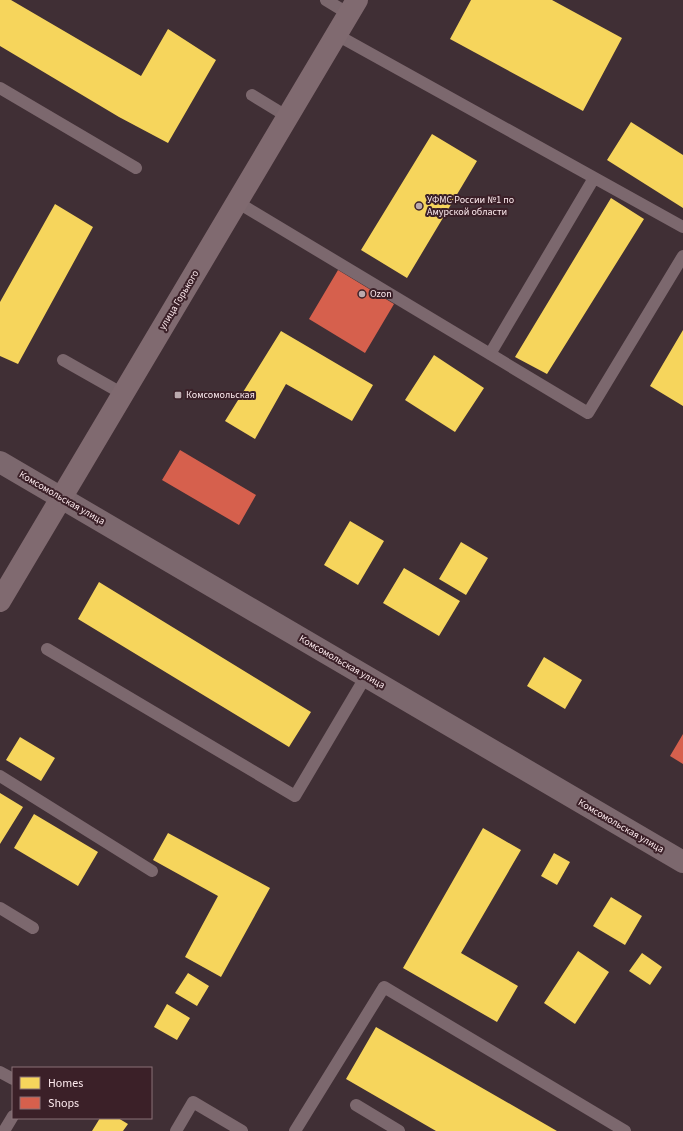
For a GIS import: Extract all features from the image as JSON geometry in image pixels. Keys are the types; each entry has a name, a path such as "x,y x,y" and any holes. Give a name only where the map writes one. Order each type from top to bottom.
{"main road":[{"name":"улица Горького","path":"0,601 353,7"}],"street":[{"name":"Комсомольская улица","path":"0,462 683,862"}],"lane":[{"path":"326,0 353,7"},
{"path":"337,35 683,227"},
{"path":"0,88 136,168"},
{"path":"252,95 288,117"},
{"path":"490,354 594,178"},
{"path":"237,202 588,413 683,256"},
{"path":"63,360 123,394"},
{"path":"47,649 295,796 366,676"},
{"path":"0,776 152,871"},
{"path":"0,908 33,928"},
{"path":"295,1131 384,987 625,1131"},
{"path":"0,1072 12,1078"},
{"path":"176,1131 193,1102 242,1131"},
{"path":"356,1105 399,1131"},
{"path":"4,1131 12,1118"}],"building: Homes":[{"path":"0,0 11,0 141,76 168,29 216,60 168,143 119,117 0,46"},
{"path":"471,0 552,0 622,38 583,111 450,39"},
{"path":"631,122 683,155 683,208 607,160"},
{"name":"УФМС России №1 по Амурской области","path":"432,134 477,161 407,278 361,250"},
{"path":"611,198 644,219 547,374 515,357"},
{"path":"55,204 93,227 18,364 0,356 0,302"},
{"path":"683,330 683,406 650,386"},
{"path":"281,331 373,385 352,421 286,384 255,439 225,421"},
{"path":"434,355 484,388 455,432 405,400"},
{"path":"350,521 384,541 358,585 324,565"},
{"path":"461,542 488,558 466,595 439,579"},
{"path":"404,568 460,601 439,636 383,603"},
{"path":"99,582 311,712 289,747 78,619"},
{"path":"544,657 582,680 565,709 527,686"},
{"path":"20,737 55,758 41,781 6,760"},
{"path":"0,793 23,807 0,844"},
{"path":"34,814 98,852 78,886 14,848"},
{"path":"483,828 521,850 461,953 518,986 497,1022 403,968"},
{"path":"168,833 270,888 221,977 185,957 218,896 153,860"},
{"path":"554,853 570,862 557,885 541,876"},
{"path":"611,897 642,916 625,945 593,926"},
{"path":"578,951 609,972 575,1024 544,1003"},
{"path":"642,953 662,967 650,985 629,971"},
{"path":"188,973 209,986 197,1006 175,993"},
{"path":"167,1004 190,1018 177,1040 154,1027"},
{"path":"376,1027 557,1131 436,1131 346,1079"},
{"path":"99,1119 120,1119 128,1124 123,1131 92,1131"}],"building: Shops":[{"path":"338,270 394,304 365,353 309,319"},
{"path":"180,450 256,495 239,525 162,480"},
{"path":"683,734 683,764 670,756"}],"place":[{"name":"УФМС России №1 по Амурской области","path":"419,206"},
{"name":"Ozon","path":"362,294"},
{"name":"Комсомольская","path":"178,395"}]}
